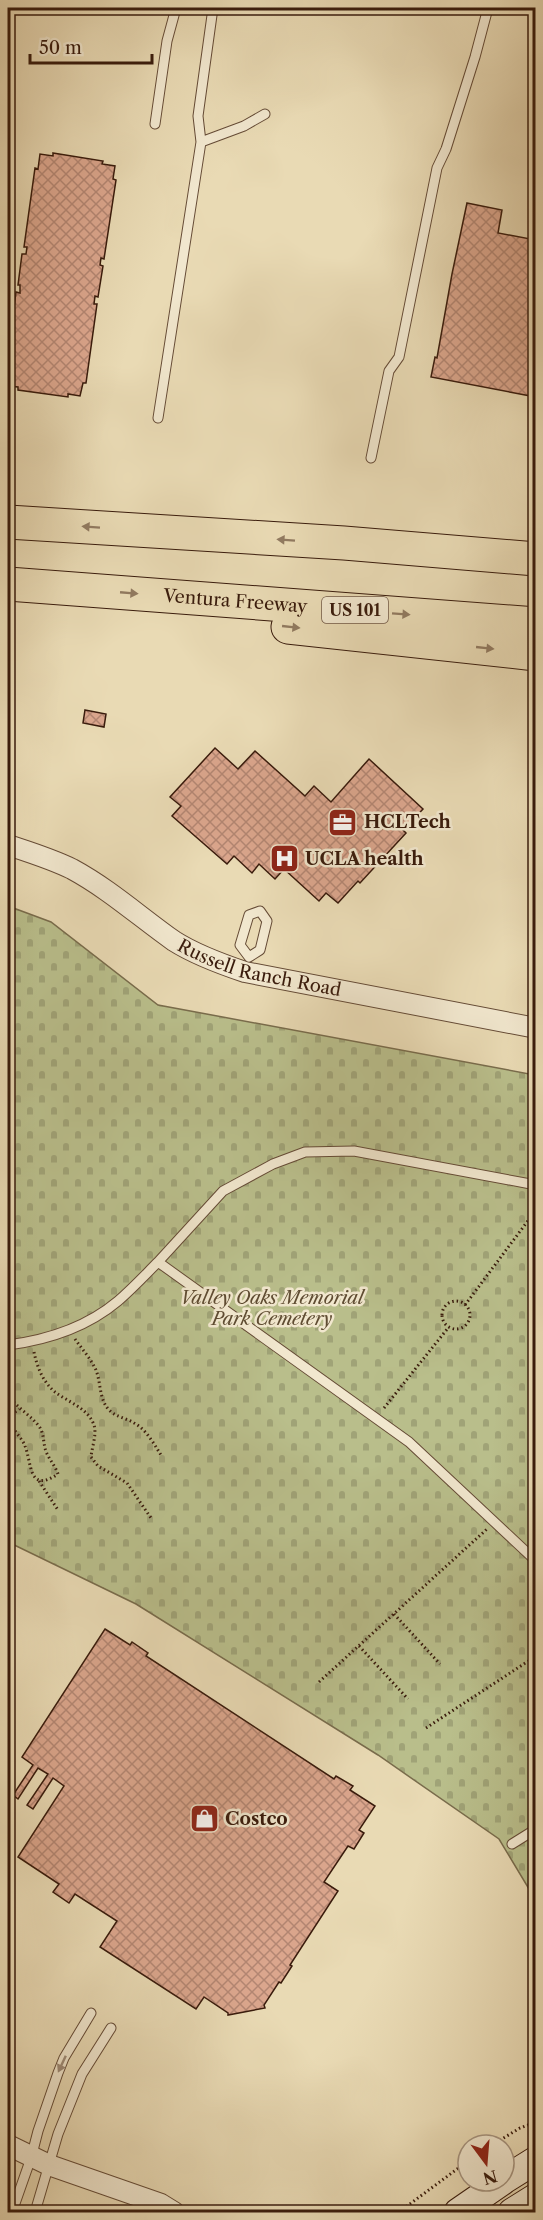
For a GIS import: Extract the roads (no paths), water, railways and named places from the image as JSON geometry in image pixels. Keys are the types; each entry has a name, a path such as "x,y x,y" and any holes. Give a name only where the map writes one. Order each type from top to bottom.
{"highway":[{"path":"8,522 344,543 536,559"},
{"path":"344,543 536,541"},
{"name":"Ventura Freeway","path":"8,584 536,624"},
{"path":"175,597 222,620 536,654"}],"main road":[{"path":"516,2173 536,2160"},
{"path":"458,2212 486,2193"},
{"path":"512,2212 536,2197"}],"street":[{"name":"Russell Ranch Road","path":"8,845 72,869 104,889 176,942 211,960 247,965 536,1028"},
{"path":"8,2145 40,2162 161,2204 174,2212"}],"lane":[{"path":"154,124 166,41 176,8"},
{"path":"158,418 201,142 198,116 213,8"},
{"path":"371,458 389,371 399,357 437,168 446,149 476,57 488,8"},
{"path":"201,142 244,126 265,114"},
{"path":"261,909 267,921 260,950 247,965 240,945 249,915 261,909"},
{"path":"8,1345 32,1341 70,1329 117,1302 158,1262 223,1191 273,1164 305,1152 354,1151 536,1185"},
{"path":"158,1262 410,1442 534,1555"},
{"path":"512,1844 536,1829"},
{"path":"34,2212 40,2162 38,2131 58,2073 91,2013"},
{"path":"12,2212 58,2133 82,2073 111,2028"}],"place":[{"name":"HCLTech","path":"343,822"},
{"name":"UCLA health","path":"284,859"},
{"name":"Costco","path":"204,1819"}],"park label":[{"name":"Valley Oaks Memorial Park Cemetery","path":"272,1308"}]}
